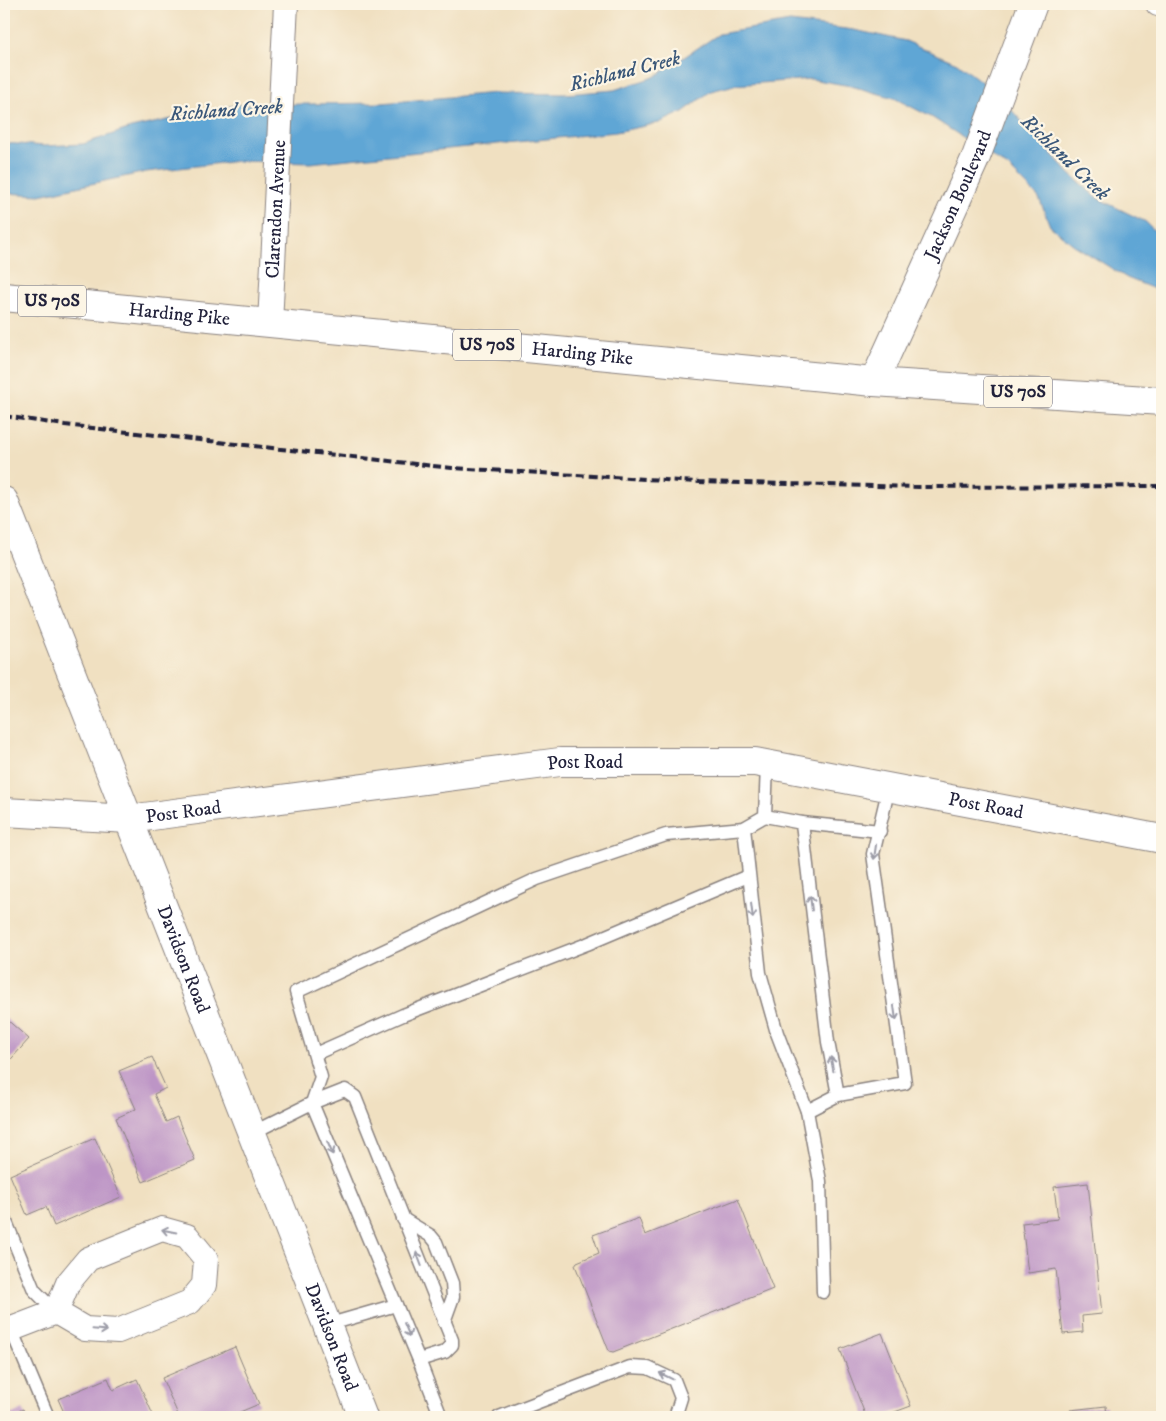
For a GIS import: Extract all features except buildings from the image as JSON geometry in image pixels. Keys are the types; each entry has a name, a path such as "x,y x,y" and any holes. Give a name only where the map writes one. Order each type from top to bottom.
{"street":[{"name":"Clarendon Avenue","path":"270,324 286,4"},
{"name":"Jackson Boulevard","path":"874,382 976,157 1003,87 1039,4"},
{"name":"Harding Pike","path":"4,297 874,382 1162,401"},
{"name":"Davidson Road","path":"4,501 363,1417"},
{"name":"Post Road","path":"4,812 129,819 560,762 755,762 1162,839"},
{"path":"8,1331 56,1312 68,1283 88,1259 162,1229 187,1236 206,1259 204,1285 190,1302 118,1331 85,1329 56,1312"}],"lane":[{"path":"765,816 767,765"},
{"path":"807,1111 838,1095 905,1083 873,854 889,788"},
{"path":"441,1417 312,1103 321,1077 296,992 537,879 666,835 744,828 765,816 802,824 880,831"},
{"path":"802,824 828,1042 838,1095"},
{"path":"744,828 760,974 778,1033 807,1111 820,1181 823,1292"},
{"path":"315,1054 404,1015 587,944 748,876"},
{"path":"252,1133 312,1103 345,1090 355,1097 452,1345 445,1352 419,1360"},
{"path":"4,1217 34,1290 56,1312"},
{"path":"403,1219 431,1236 436,1242 452,1283 453,1297 444,1322"},
{"path":"327,1325 396,1305"},
{"path":"8,1331 48,1417"},
{"path":"499,1417 630,1367 648,1368 674,1380 681,1398 674,1417"}],"water":[{"name":"Richland Creek","path":"790,22 854,30 906,41 957,63 995,92 1070,174 1097,198 1146,222 1162,239 1162,292 1127,278 1074,245 1050,226 1039,198 1008,167 933,118 894,98 851,86 811,79 735,85 711,91 683,112 659,123 616,132 310,163 238,161 146,172 40,195 4,193 4,143 45,146 83,144 131,128 236,105 382,103 495,93 566,94 614,90 654,77 719,34"}],"railway":[{"path":"4,416 65,425 452,468 699,482 918,487 1162,486"}]}
